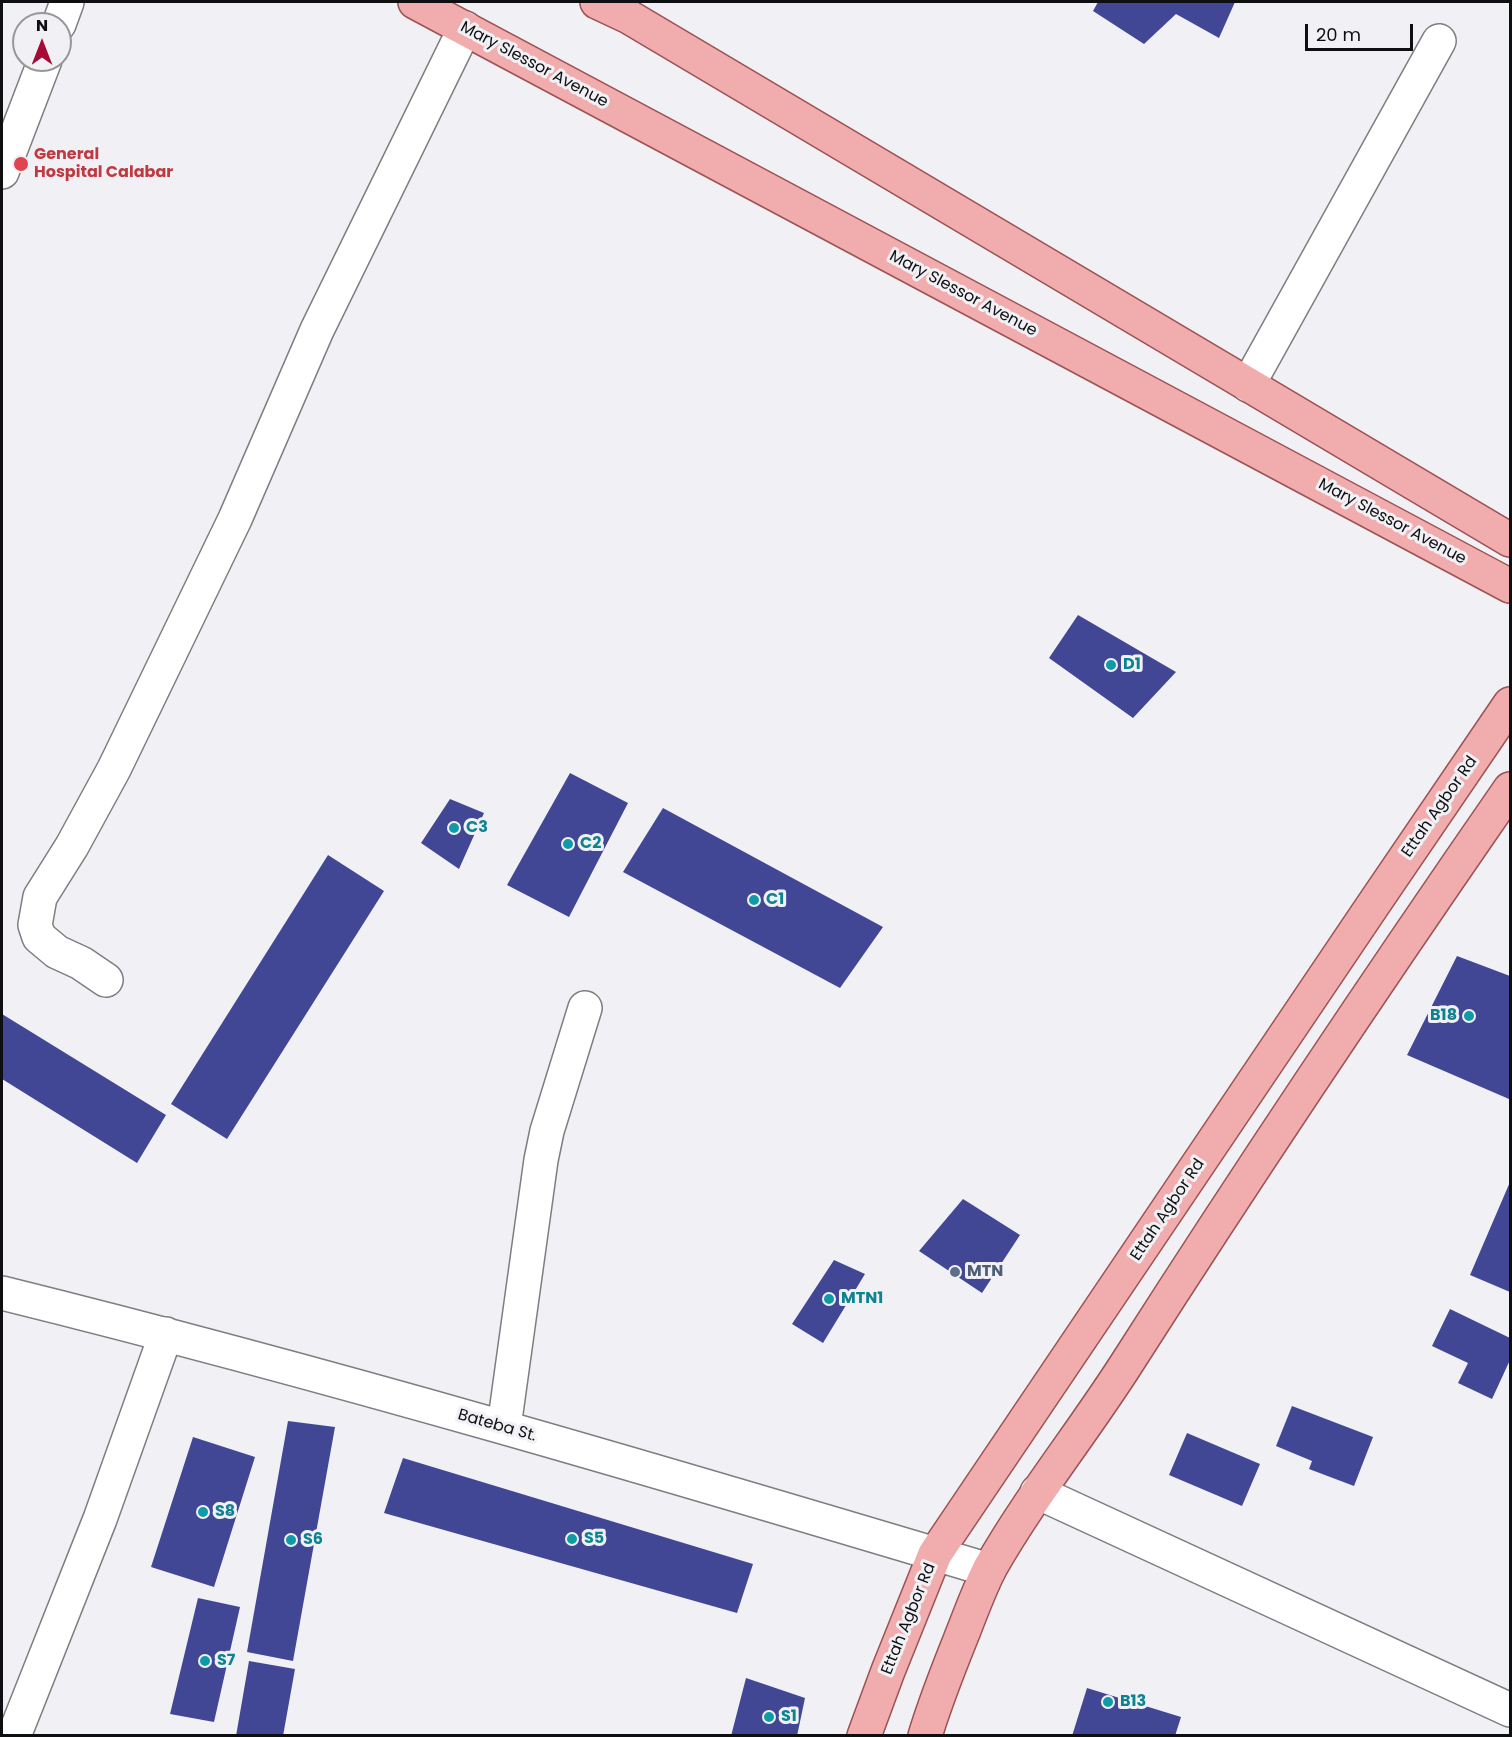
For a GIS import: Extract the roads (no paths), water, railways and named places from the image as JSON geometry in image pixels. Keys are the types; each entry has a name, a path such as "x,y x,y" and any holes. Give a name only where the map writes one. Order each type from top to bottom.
{"main road":[{"name":"Mary Slessor Avenue","path":"415,2 1510,586"},
{"path":"597,2 639,23 1510,540"},
{"name":"Ettah Agbor Rd","path":"864,1736 935,1554 1510,704"},
{"path":"925,1736 937,1697 989,1570 1037,1492 1114,1384 1230,1202 1510,789"}],"street":[{"path":"106,980 81,963 57,952 39,937 36,925 40,897 72,846 119,758 235,519 317,330 465,28"},
{"path":"1248,385 1439,41"},
{"path":"2,172 40,72"},
{"path":"504,1427 540,1160 585,1008"},
{"name":"Bateba St.","path":"2,1293 166,1334 504,1427 989,1570"},
{"path":"14,1736 100,1520 166,1334"},
{"path":"1037,1492 1510,1710"}],"place":[{"name":"General Hospital Calabar","path":"21,164"},
{"name":"D1","path":"1111,665"},
{"name":"C3","path":"454,828"},
{"name":"C2","path":"568,844"},
{"name":"C1","path":"754,900"},
{"name":"B18","path":"1469,1016"},
{"name":"MTN","path":"955,1272"},
{"name":"MTN1","path":"829,1299"},
{"name":"S8","path":"203,1512"},
{"name":"S5","path":"572,1539"},
{"name":"S6","path":"291,1540"},
{"name":"S7","path":"205,1661"},
{"name":"B13","path":"1108,1702"},
{"name":"S1","path":"769,1717"}]}
